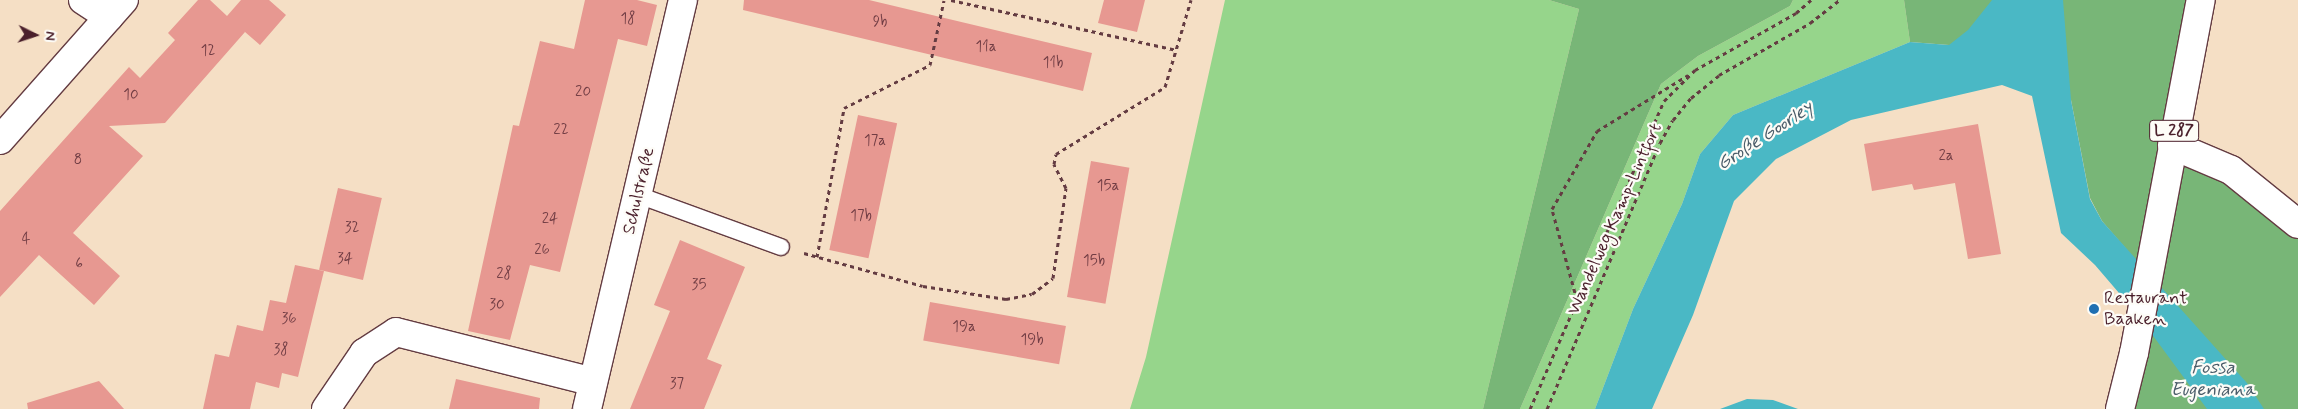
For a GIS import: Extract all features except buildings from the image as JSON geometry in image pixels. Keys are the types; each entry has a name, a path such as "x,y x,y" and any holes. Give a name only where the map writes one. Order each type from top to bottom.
{"street":[{"path":"0,140 116,8 83,0"},
{"name":"Schulstraße","path":"587,409 683,0"},
{"name":"L 287","path":"2120,409 2134,353 2149,263 2201,0"},
{"path":"2172,145 2231,170 2298,224"},
{"path":"326,409 364,353 396,332 593,382"}],"lane":[{"path":"638,195 781,247"}],"path":[{"path":"817,256 844,108 930,65 944,0"},
{"path":"951,0 1176,50"},
{"path":"781,247 923,286 1006,299 1032,294 1053,278 1066,188 1054,164 1056,154 1165,87 1191,0"},
{"name":"Wandelweg Kamp-Lintfort","path":"1530,409 1664,101 1695,70 1796,13 1812,0"},
{"name":"Wandelweg Kamp-Lintfort","path":"1547,409 1660,143 1673,120 1691,98 1719,75 1810,23 1840,0"},
{"path":"1577,301 1552,209 1597,131 1695,70"}],"green space":[{"path":"1225,0 1549,0 1579,9 1483,409 1130,409 1146,357"},
{"path":"1549,0 1793,0 1790,6 1698,56 1661,84 1520,409 1483,409 1579,9"},
{"path":"1793,0 1904,0 1910,42 1733,115 1700,154 1682,204 1633,309 1595,409 1520,409 1661,84 1698,56 1790,6"},
{"path":"1904,0 2201,0 2172,145 2298,224 2298,409 2120,409 2146,272 2102,221 2090,198 2071,100 1949,45 1910,42"}],"water":[{"path":"1992,0 2063,0 2071,100 2090,199 2102,221 2247,383 2264,409 2207,409 2137,314 2095,265 2061,233 2032,96 2002,85 1851,120 1776,159 1734,201 1693,315 1652,409 1595,409 1633,309 1682,204 1700,154 1733,115 1910,42 1949,45 1968,30"},
{"path":"1747,399 1773,400 1798,409 1720,409"}],"place":[{"name":"Restaurant Baaken","path":"2094,309"}],"water label":[{"name":"Große Goorley","path":"1765,136"},
{"name":"Fossa Eugeniana","path":"2213,379"}]}
